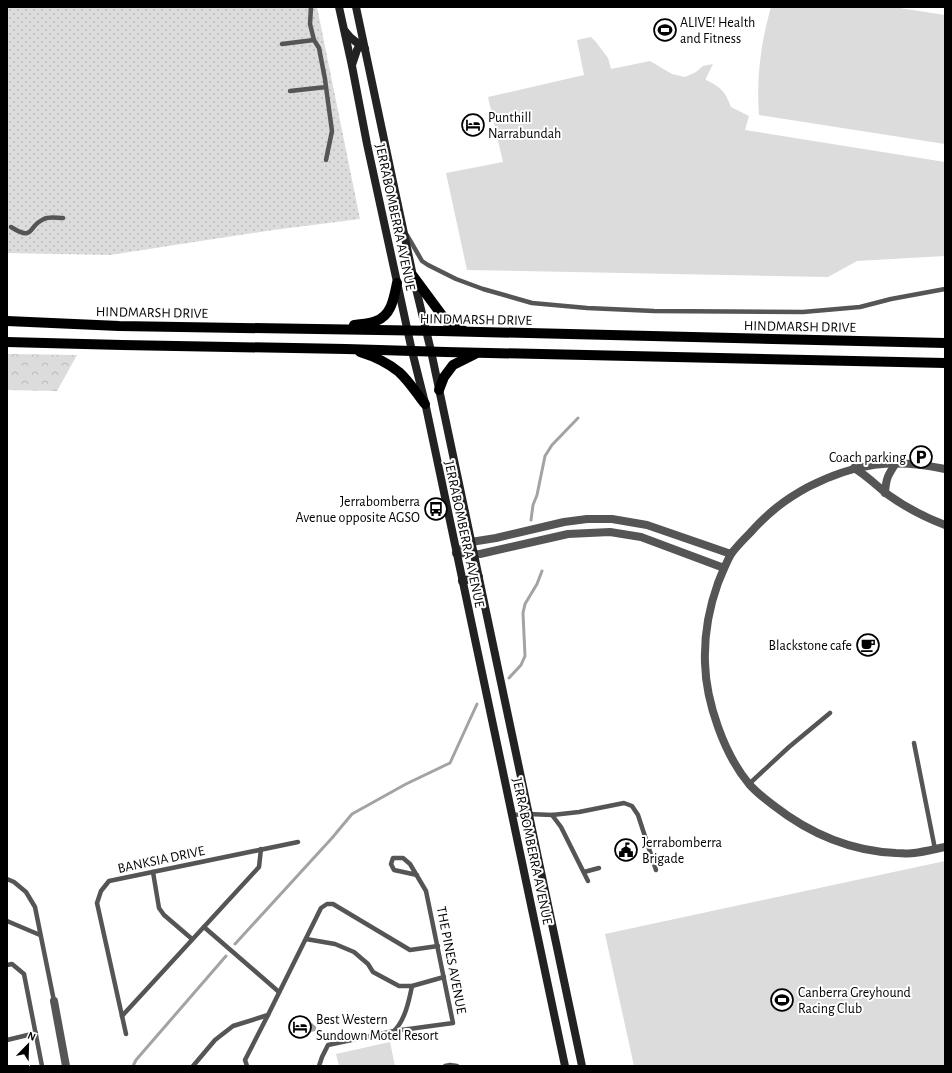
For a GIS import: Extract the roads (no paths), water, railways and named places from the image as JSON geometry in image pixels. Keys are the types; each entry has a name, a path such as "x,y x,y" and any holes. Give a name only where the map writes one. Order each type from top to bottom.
{"main road":[{"path":"413,276 447,322 466,332"},
{"path":"300,329 361,324 377,321 385,316 391,307 394,301 397,283"},
{"name":"HINDMARSH DRIVE","path":"7,322 120,326 426,331 945,343"},
{"path":"7,342 945,363"},
{"path":"346,349 378,358 399,372 425,404"},
{"path":"439,390 444,377 453,365 479,352"}],"street":[{"name":"JERRABOMBERRA AVENUE","path":"339,7 397,283 425,404 565,1066"},
{"name":"JERRABOMBERRA AVENUE","path":"356,7 362,45 431,351 582,1066"},
{"path":"344,30 362,45 352,66"},
{"path":"885,493 888,474 896,463"},
{"path":"945,469 896,463 876,464 854,468 816,483 782,502 740,543 731,554 724,568 716,590 708,622 705,663 713,712 722,737 732,758 749,784 784,814 833,841 859,848 885,852 914,853 945,847"},
{"path":"854,468 898,502 918,514 945,525"},
{"path":"456,553 471,542 496,538 564,522 587,519 612,519 647,525 731,554"},
{"path":"456,553 480,554 568,534 610,532 641,537 724,568"},
{"path":"462,581 479,577"},
{"path":"54,1001 66,1066"}],"lane":[{"path":"311,7 310,24 314,40 319,48 332,131 326,160"},
{"path":"282,44 314,40"},
{"path":"290,91 326,87"},
{"path":"11,227 21,233 26,234 45,218 64,218"},
{"path":"403,228 422,261 428,265 456,279 483,289 532,303 587,308 639,310 803,312 860,307 945,288"},
{"path":"749,784 789,747 830,713"},
{"path":"914,743 935,849"},
{"path":"512,815 552,815 579,812 624,803 632,806 638,815 656,870"},
{"path":"552,815 561,827 588,881"},
{"name":"BANKSIA DRIVE","path":"126,1034 98,903 101,891 109,881 298,842"},
{"path":"122,1016 259,867 261,849"},
{"name":"THE PINES AVENUE","path":"319,1066 328,1045 394,1031 453,1023 426,891 417,875 410,864 403,858 393,858 391,864 394,870 417,875"},
{"path":"584,872 599,868"},
{"path":"153,872 159,908 164,915 192,939"},
{"path":"7,879 14,882 26,892 35,907 54,1001"},
{"path":"247,1066 246,1060 279,992 321,908 327,904 333,904 410,950 438,946"},
{"path":"7,921 40,935"},
{"path":"204,927 279,992"},
{"path":"306,939 335,944 354,952 368,964 373,972 399,986 412,986 444,977"},
{"path":"7,964 12,964 24,974 42,1066"},
{"path":"394,1031 400,1026 412,986"},
{"path":"193,1066 215,1040 233,1026 268,1015"},
{"path":"7,1040 36,1034"},
{"path":"447,1066 457,1066"}],"water":[{"path":"298,1021 301,1022 305,1028 309,1028 310,1023 312,1023 316,1027 315,1031 311,1032 307,1037 303,1037 295,1028"}],"waterway":[{"path":"531,520 533,505 537,495 545,456 552,445 578,418"},
{"path":"509,678 521,665 525,656 523,613 525,604 537,584 542,571"},
{"path":"235,944 352,814 406,784 450,763 477,704"},
{"path":"133,1066 136,1060 226,956"}],"place":[{"name":"ALIVE! Health and Fitness","path":"665,30"},
{"name":"Punthill Narrabundah","path":"473,125"},
{"name":"Coach parking","path":"921,457"},
{"name":"Jerrabomberra Avenue opposite AGSO","path":"436,509"},
{"name":"Blackstone cafe","path":"868,645"},
{"name":"Jerrabomberra Brigade","path":"626,850"},
{"name":"Canberra Greyhound Racing Club","path":"782,1000"},
{"name":"Best Western Sundown Motel Resort","path":"300,1027"}]}
